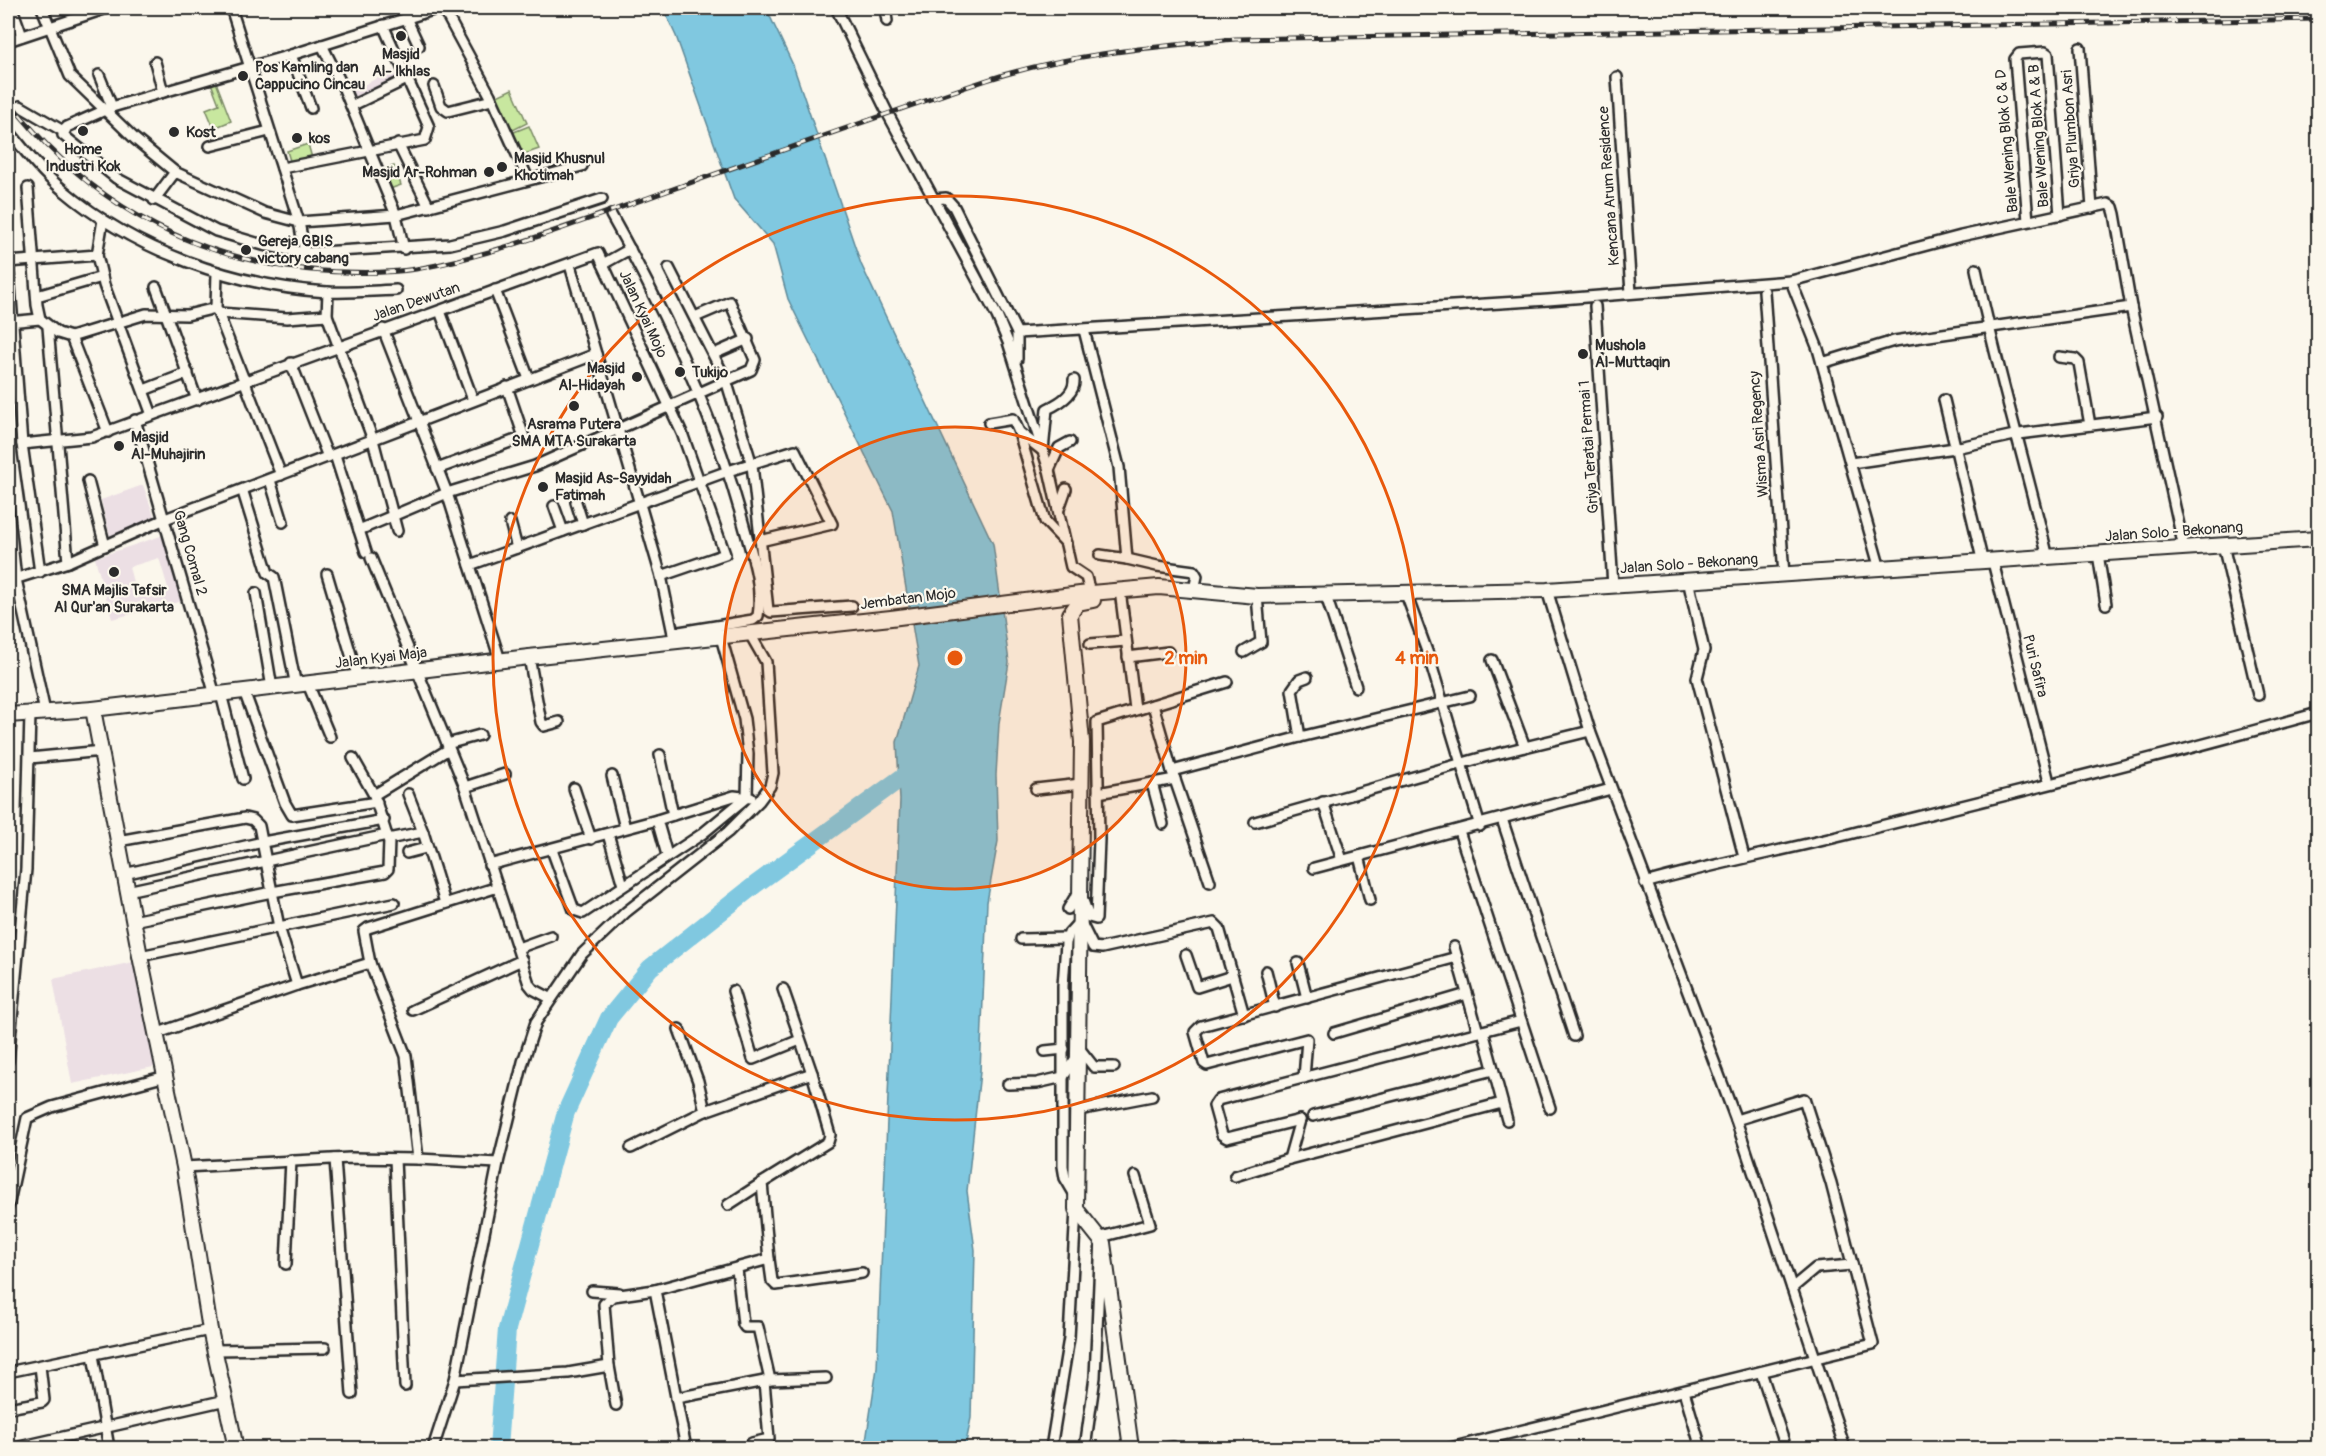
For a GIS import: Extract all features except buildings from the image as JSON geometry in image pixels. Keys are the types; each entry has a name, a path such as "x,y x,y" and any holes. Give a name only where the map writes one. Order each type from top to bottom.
{"main road":[{"name":"Jalan Solo - Bekonang","path":"1062,596 1159,587 1257,596 1547,590 2319,539"},
{"path":"1131,1449 1108,1271 1094,1229 1076,1203 1082,742 1070,614 1078,603 1209,591"},
{"name":"Jembatan Mojo","path":"755,634 1062,596"},
{"name":"Jalan Kyai Maja","path":"8,715 93,709 302,685 674,638 721,638 755,634"},
{"path":"93,709 127,891 184,1167 210,1330 236,1449"}],"street":[{"path":"12,8 22,36"},
{"path":"42,8 70,76 108,108 175,172 265,213 299,222 396,215 465,199 528,179 582,166"},
{"path":"8,41 107,8"},
{"path":"231,8 299,222 305,253"},
{"path":"63,131 108,108 291,55 439,8"},
{"path":"443,8 492,100 528,179"},
{"path":"836,8 888,114 997,316 1017,364 1049,470 1068,545 1071,567 1086,577 1090,593"},
{"path":"885,8 887,21"},
{"path":"406,18 419,46"},
{"path":"282,168 367,149 425,140 429,127 383,26"},
{"path":"322,45 351,106 396,215 404,249"},
{"name":"Griya Plumbon Asri","path":"2080,48 2092,208"},
{"name":"Bale Wening Blok A & B","path":"2015,59 2019,54 2045,52 2048,54 2060,215"},
{"path":"291,55 311,108"},
{"name":"Bale Wening Blok C & D","path":"2015,59 2028,221"},
{"path":"155,62 163,92"},
{"path":"99,75 108,108"},
{"name":"Kencana Arum Residence","path":"1617,77 1631,293"},
{"path":"351,106 406,79"},
{"path":"434,86 441,106 448,111 492,100"},
{"path":"20,106 63,131 66,138 116,178 154,200 216,231 263,245 305,253 404,249 450,244 505,231 602,199"},
{"path":"8,130 39,167 63,190 103,220 152,246 217,272 327,292 396,290"},
{"path":"210,146 270,131"},
{"path":"398,144 429,207"},
{"path":"154,200 175,172"},
{"path":"28,188 40,319 48,327 71,337 117,321 146,314 187,315 218,310 297,318 327,315"},
{"path":"933,199 946,198 954,207 1017,333 1017,364"},
{"path":"1017,333 1631,293 1791,280 1961,236 2108,204 2115,211 2131,307 2184,548"},
{"path":"570,265 661,576 674,638 746,622 758,616 758,586 754,562 728,471 698,392 630,249 611,215"},
{"path":"103,220 97,255 102,277 152,415"},
{"name":"Jalan Kyai Mojo","path":"630,249 603,264 669,405 701,483 725,554 661,576"},
{"name":"Jalan Dewutan","path":"22,444 92,437 197,400 338,345 570,265 598,253 603,264"},
{"path":"40,572 22,444 10,322 8,261 97,255"},
{"path":"669,268 696,317 726,380 752,465 769,611 852,606"},
{"path":"1976,268 1988,326 2019,434 2048,558"},
{"path":"217,272 218,310 281,475"},
{"path":"37,296 102,277"},
{"path":"1791,280 1822,363 1880,569"},
{"path":"156,287 197,400"},
{"path":"495,290 529,379"},
{"name":"Wisma Asri Regency","path":"1764,291 1784,575"},
{"path":"327,292 327,315 373,440 397,531"},
{"path":"359,530 447,493 535,466 752,370 755,365 748,339 730,302 696,317"},
{"name":"Griya Teratai Permai 1","path":"1595,306 1613,586"},
{"path":"1822,363 1894,341 2131,307"},
{"path":"440,310 473,400"},
{"path":"10,322 40,319"},
{"path":"48,327 68,562"},
{"path":"383,329 447,493 500,660"},
{"path":"1084,330 1116,451 1127,559"},
{"path":"71,337 108,432"},
{"path":"714,354 748,339"},
{"path":"12,580 68,562 165,519 243,492 281,475 596,354"},
{"path":"2059,357 2072,358 2079,363 2090,425"},
{"path":"291,363 332,456 369,555 420,671 465,787 489,865 533,989 550,998"},
{"path":"144,390 188,373"},
{"path":"1043,451 1047,409 1058,405 1073,389 1074,380"},
{"path":"437,468 525,436 507,387"},
{"name":"Puri Safira","path":"1944,400 1955,448 2048,778"},
{"path":"1851,463 1955,448 2019,434 2157,417"},
{"path":"988,423 1013,419 1019,432 1045,521 1068,545"},
{"name":"Gang Comal 2","path":"135,420 243,779"},
{"path":"1019,432 1043,451"},
{"path":"1049,470 1059,448 1070,442"},
{"path":"470,564 701,483 728,471 752,465 790,450 797,451 832,524 760,541"},
{"path":"270,480 283,522"},
{"path":"88,481 92,505 105,546"},
{"path":"1059,509 1066,489"},
{"path":"243,492 268,573 274,577 302,685 330,737"},
{"path":"576,502 583,524"},
{"path":"554,506 563,531"},
{"path":"8,507 12,580 45,712"},
{"path":"510,522 517,548"},
{"path":"2223,545 2258,695"},
{"path":"2098,554 2106,604"},
{"path":"1100,555 1194,571 1197,576 1194,590"},
{"path":"327,574 358,678"},
{"path":"1688,580 1704,650 1697,678 1744,857"},
{"path":"1547,590 1590,731 1645,883 1736,1120 1845,1449"},
{"path":"256,593 272,688"},
{"path":"1406,594 1462,763 1480,826"},
{"path":"1244,652 1261,642 1257,596"},
{"path":"1326,596 1356,687"},
{"path":"1121,598 1135,709"},
{"path":"433,1449 455,1380 498,1163 523,1062 536,1022 550,998 582,954 626,912 728,832 759,801 770,786 773,773 766,662 755,634"},
{"path":"552,850 576,913 583,913 712,827 747,797 748,754 744,720 721,638"},
{"path":"1090,644 1126,641"},
{"path":"1128,657 1168,652"},
{"path":"529,657 541,722 544,726 560,722"},
{"path":"1492,660 1525,747"},
{"path":"1300,737 1292,690 1299,680 1307,677"},
{"path":"1068,909 1074,899 1080,895 1089,917 1095,920 1097,722 1227,682"},
{"path":"244,691 285,803 292,815 376,798 448,746 480,735"},
{"path":"1098,792 1152,783 1300,737 1470,696"},
{"path":"1153,705 1210,882"},
{"path":"8,1061 26,869 30,713"},
{"path":"1645,883 2157,758 2319,713"},
{"path":"1255,822 1462,763 1590,731"},
{"path":"30,758 102,751"},
{"path":"660,756 673,815"},
{"path":"133,921 272,892 385,872 388,869 388,838 384,820 376,798 353,758"},
{"path":"465,787 505,774"},
{"path":"612,776 625,828"},
{"path":"1152,783 1163,824"},
{"path":"1036,789 1081,784"},
{"path":"574,788 591,839"},
{"path":"1314,868 1480,826 1611,789"},
{"path":"408,794 446,903"},
{"path":"489,865 552,850 734,796 759,801"},
{"path":"1323,802 1342,860"},
{"path":"118,841 245,818 253,820 259,826 279,927 297,985"},
{"path":"1502,819 1574,1036"},
{"path":"124,874 263,842 384,820"},
{"path":"657,820 667,855"},
{"path":"1459,831 1550,1108"},
{"path":"127,891 267,861 423,832"},
{"path":"608,834 622,885"},
{"path":"407,853 426,848"},
{"path":"1359,856 1370,900"},
{"path":"418,1159 406,1056 370,963 364,935 368,927 498,887"},
{"path":"140,956 394,903"},
{"path":"1051,1449 1069,1338 1076,1203 1065,1178 1063,1166 1063,986 1067,938 1080,921 1093,947 1102,948 1214,923 1219,928 1244,1015"},
{"path":"518,948 551,936"},
{"path":"1020,939 1067,938"},
{"path":"1454,947 1507,1120"},
{"path":"1186,955 1197,987 1232,976"},
{"path":"1304,1078 1307,1039 1205,1064 1196,1032 1201,1026 1458,957"},
{"path":"412,1010 522,960"},
{"path":"158,1033 297,985 370,963"},
{"path":"1298,963 1307,998"},
{"path":"1266,971 1275,1007"},
{"path":"728,1205 830,1140 812,1073 783,989"},
{"path":"733,991 753,1059 800,1040"},
{"path":"1334,1033 1467,994"},
{"path":"1289,1159 1300,1119 1227,1138 1222,1135 1214,1106 1218,1100 1521,1021"},
{"path":"679,1029 698,1081 705,1111"},
{"path":"1045,1051 1064,1049"},
{"path":"1008,1084 1037,1083 1063,1077 1078,1051 1094,1067 1114,1066"},
{"path":"1313,1116 1493,1070"},
{"path":"632,1148 705,1111 812,1073"},
{"path":"8,1208 27,1119 52,1107 166,1076"},
{"path":"1079,1110 1152,1096"},
{"path":"1450,1449 1874,1344 1831,1183 1804,1099 1736,1120"},
{"path":"1235,1176 1289,1159 1502,1103"},
{"path":"184,1167 335,1159 418,1159 498,1163"},
{"path":"335,1159 352,1394"},
{"path":"395,1159 405,1386"},
{"path":"286,1264 291,1160"},
{"path":"1085,1449 1096,1366 1094,1229 1150,1224 1135,1176"},
{"path":"762,1183 772,1281 776,1285 862,1273"},
{"path":"616,1405 609,1366 604,1304 613,1296 655,1290 769,1259"},
{"path":"1792,1288 1815,1268 1852,1265"},
{"path":"737,1269 743,1324 745,1327 758,1327 767,1380 769,1439 752,1443 750,1449"},
{"path":"592,1291 627,1293 655,1290"},
{"path":"655,1290 686,1449"},
{"path":"8,1372 210,1330"},
{"path":"215,1350 325,1348"},
{"path":"93,1355 110,1449"},
{"path":"8,1408 44,1400 40,1366"},
{"path":"455,1380 609,1366"},
{"path":"1761,1372 1786,1449"},
{"path":"676,1398 767,1380 826,1378"},
{"path":"1684,1391 1701,1449"},
{"path":"15,1449 226,1400"}],"shaded area":[{"path":"393,70 399,80 357,102 352,91"},
{"path":"143,485 156,521 111,540 101,500"},
{"name":"SMA Majlis Tafsir Al Qur'an Surakarta","path":"167,534 186,600 112,619 95,558","holes":["159,558 168,588 137,597 129,567"]},
{"path":"138,961 158,1066 72,1084 53,979"}],"green space":[{"path":"216,82 231,121 214,128 206,109 219,104 211,83"},
{"path":"512,89 527,123 509,132 493,98"},
{"path":"529,126 539,149 519,156 509,134"},
{"path":"308,144 312,158 291,164 287,151"},
{"path":"394,166 401,185 387,190 380,171"}],"water":[{"path":"663,8 766,8 793,65 861,264 993,544 1009,662 999,723 996,775 998,841 987,902 980,1072 967,1191 975,1250 971,1418 965,1448 865,1448 877,1368 900,800 897,742 919,666 893,511 788,299 773,244 734,199 676,36"}],"waterway":[{"path":"498,1448 507,1329 566,1112 609,1018 650,968 756,884 919,765"}],"railway":[{"path":"8,100 39,137 73,169 108,197 146,221 187,240 230,255 275,265 358,273 416,269 507,247 987,80 1048,64 1141,49 1235,39 2318,19"}],"place":[{"name":"Masjid Al- Ikhlas","path":"401,36"},
{"name":"Pos Kamling dan Cappucino Cincau","path":"243,76"},
{"name":"Home Industri Kok","path":"83,131"},
{"name":"Kost","path":"174,132"},
{"name":"kos","path":"297,138"},
{"name":"Masjid Khusnul Khotimah","path":"502,167"},
{"name":"Masjid Ar-Rohman","path":"489,172"},
{"name":"Gereja GBIS victory cabang","path":"246,250"},
{"name":"Mushola Al-Muttaqin","path":"1583,354"},
{"name":"Tukijo","path":"680,372"},
{"name":"Masjid Al-Hidayah","path":"637,377"},
{"name":"Asrama Putera SMA MTA Surakarta","path":"574,406"},
{"name":"Masjid Al-Muhajirin","path":"119,446"},
{"name":"Masjid As-Sayyidah Fatimah","path":"543,487"},
{"name":"SMA Majlis Tafsir Al Qur'an Surakarta","path":"114,572"}]}
